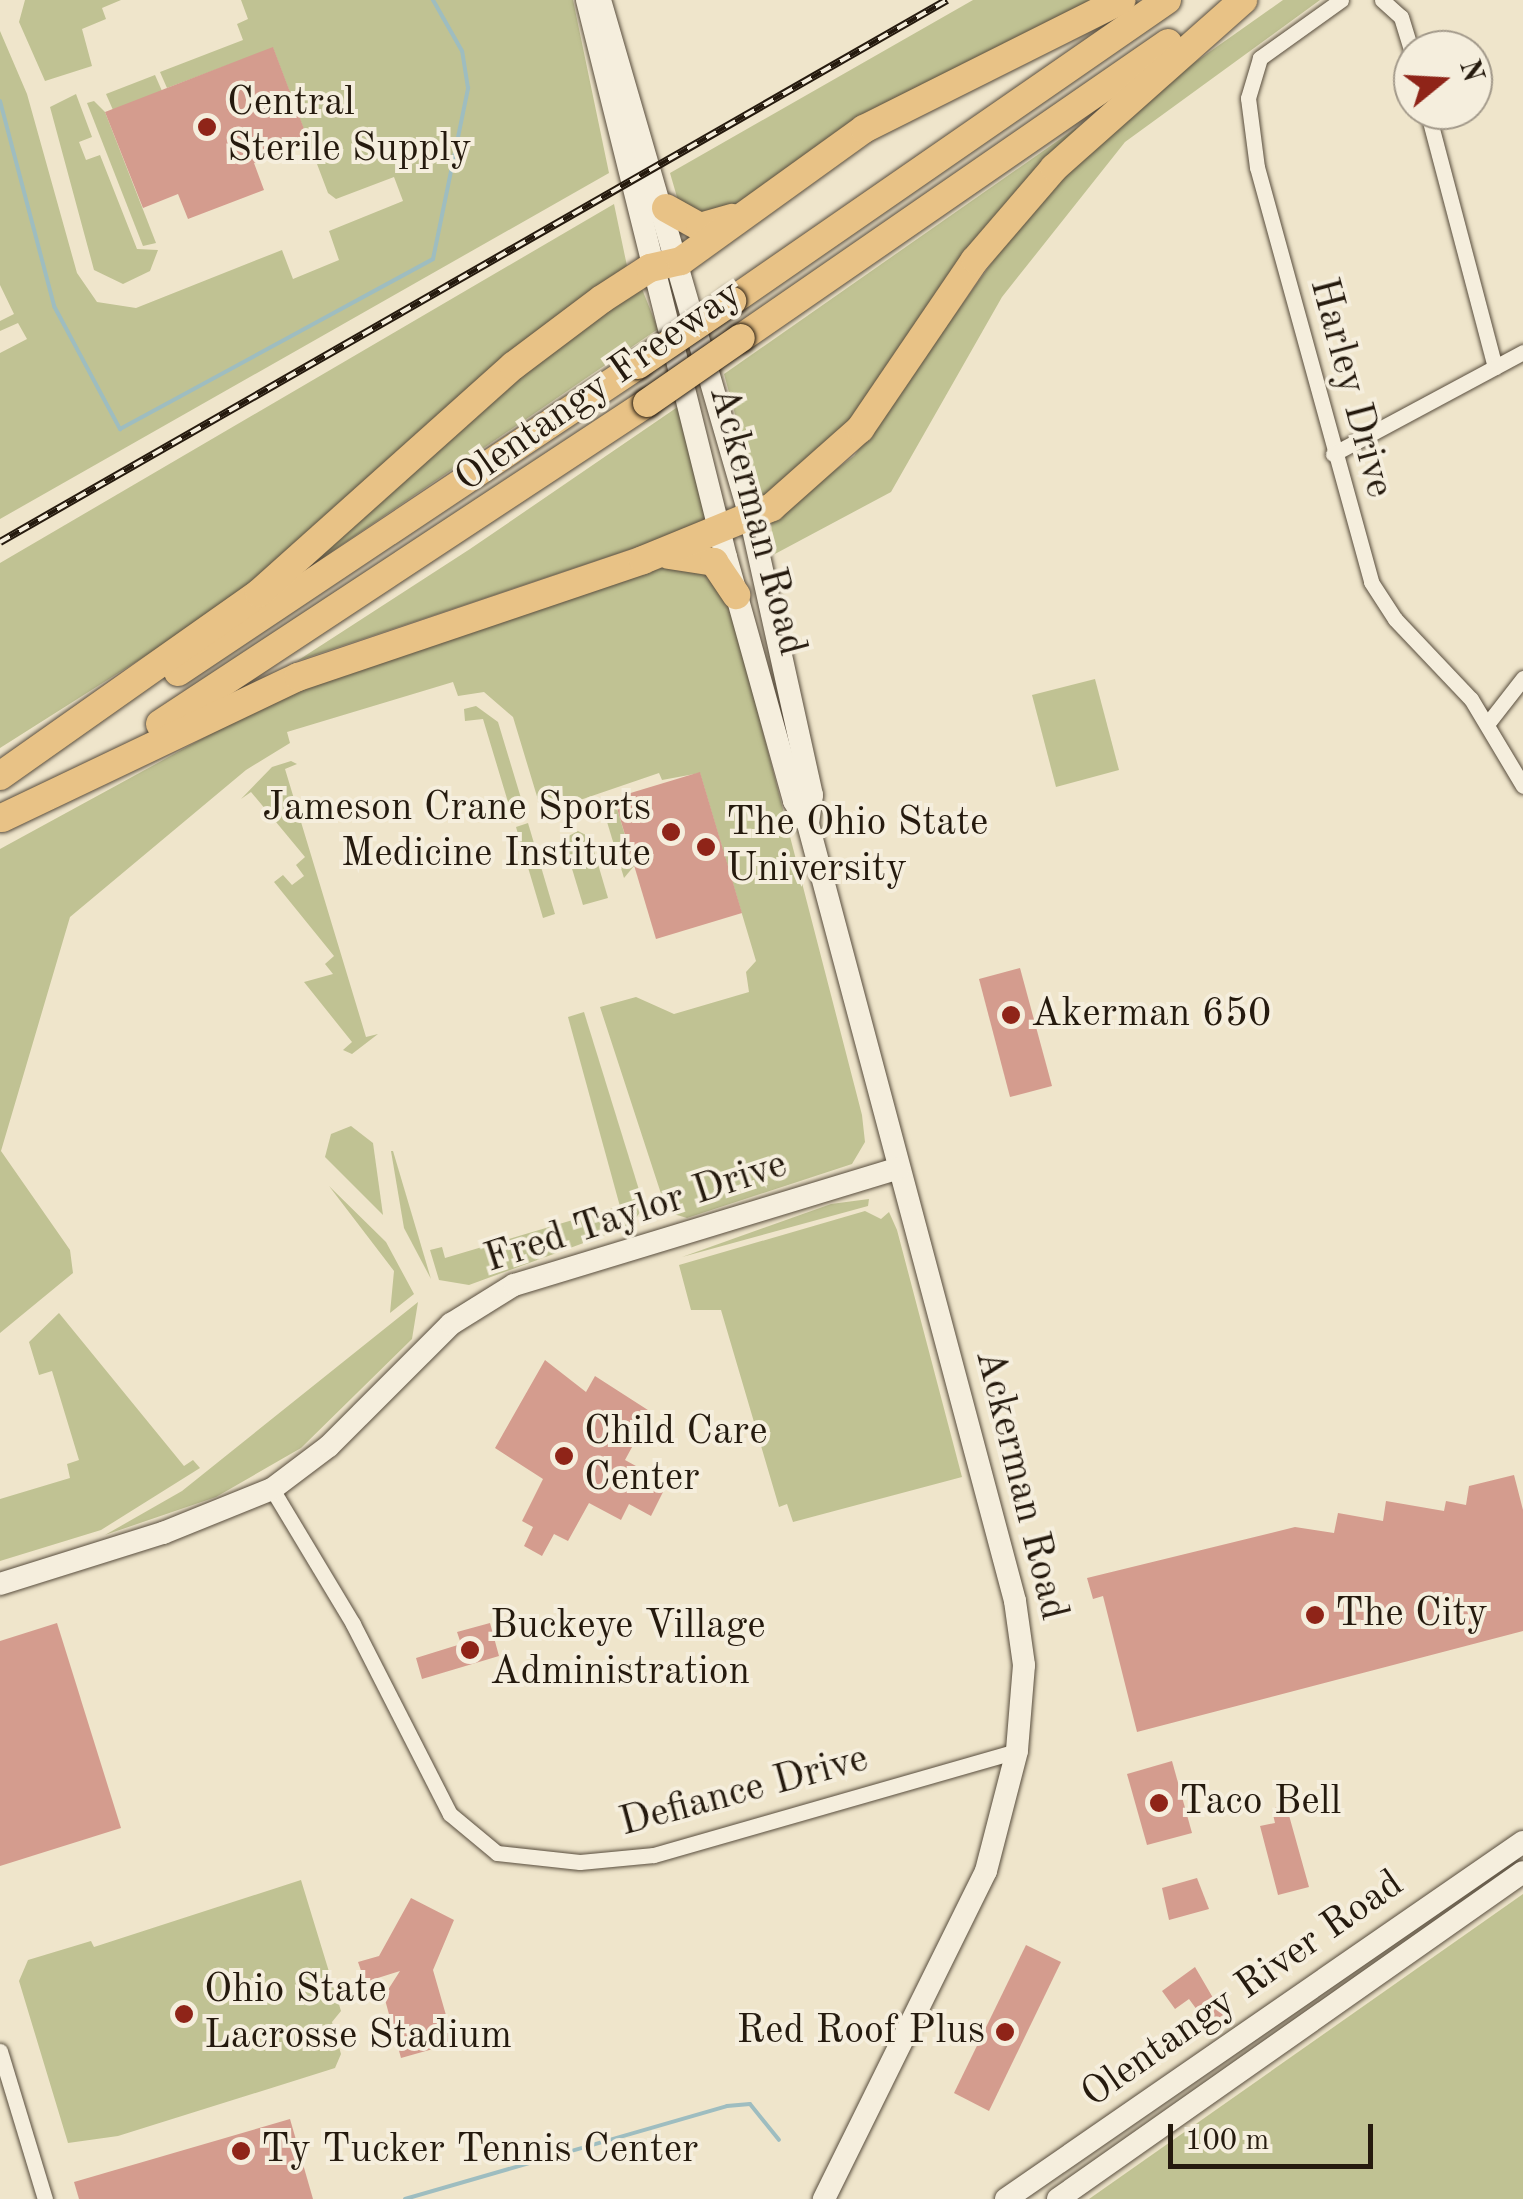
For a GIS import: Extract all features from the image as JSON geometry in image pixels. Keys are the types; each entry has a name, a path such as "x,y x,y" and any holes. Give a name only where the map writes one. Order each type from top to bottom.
{"highway":[{"path":"0,777 258,594 513,366 650,268 681,261 742,214 920,97 1122,0"},
{"name":"Olentangy Freeway","path":"0,777 397,532 1167,0"},
{"name":"Olentangy Freeway","path":"1,819 416,562 1230,0"},
{"path":"1,819 298,678 751,520 860,429 975,260 1054,168 1243,0"},
{"path":"666,208 700,227 742,214"},
{"path":"644,560 700,555 714,562 736,595"}],"main road":[{"name":"Ackerman Road","path":"587,0 650,268 718,529 794,801 808,824 1016,1602 1024,1681 1017,1751 980,1887 829,2191"},
{"name":"Ackerman Road","path":"600,0 666,208 751,520 812,794 808,824"},
{"name":"Fred Taylor Drive","path":"0,1584 163,1533 272,1489 330,1446 451,1324 514,1285 899,1168"},
{"name":"Olentangy River Road","path":"1006,2199 1523,1842"},
{"name":"Olentangy River Road","path":"1058,2199 1523,1872"}],"street":[{"name":"Harley Drive","path":"1342,0 1260,58 1248,98 1258,167 1333,454 1380,600 1488,723 1523,786"},
{"path":"1382,0 1405,30"},
{"path":"1432,130 1495,367"},
{"path":"1333,454 1523,352"},
{"path":"1488,723 1523,678"},
{"name":"Defiance Drive","path":"272,1489 353,1624 450,1814 497,1853 580,1862 654,1855 1017,1751"},
{"path":"0,2051 45,2199"}],"green space":[{"path":"25,0 121,0 102,8 106,19 82,29 92,66 45,81 19,22"},
{"path":"241,0 573,0 609,173 0,519 0,353 27,339 18,323 0,331 0,321 14,314 0,285 0,31 27,94 77,273 97,302 136,308 282,250 293,279 339,260 329,231 403,201 394,177 336,199 328,193 273,48 167,88 160,72 243,40 237,24 248,19"},
{"path":"973,0 1099,0 870,111 714,220 679,204 670,173"},
{"path":"1283,0 1320,0 1125,142 1002,297 891,492 773,555 771,517 854,456 1040,195 1174,77"},
{"path":"155,75 162,91 113,110 106,94"},
{"path":"76,94 92,137 79,142 86,160 100,155 137,249 158,250 150,271 123,284 94,270 50,107"},
{"path":"94,101 105,112 156,243 143,246 87,103"},
{"path":"1076,128 1079,134 862,411 779,491 758,498 724,374"},
{"path":"614,204 627,266 551,320 319,531 210,615 0,748 0,563"},
{"path":"642,289 658,329 302,572 427,453 577,330"},
{"path":"679,406 709,523 297,661 470,549"},
{"path":"676,559 709,565 733,616 862,1115 865,1142 852,1164 687,1218 667,1212 600,1007 636,997 674,1014 749,992 746,972 756,961 700,773 662,780 659,773 542,813 513,717 484,692 458,696 453,682 287,732 290,743 246,770 70,917 1,1151 70,1250 73,1273 0,1333 0,849 273,700"},
{"path":"1095,679 1119,770 1056,787 1032,695"},
{"path":"476,706 498,722 527,818 514,822 483,719 465,721 464,709"},
{"path":"291,761 297,764 285,769 366,1037 378,1034 352,1054 343,1050 352,1042 304,982 333,974 325,964 334,956 274,882 283,875 292,885 304,876 296,865 305,857 251,792 241,799 272,767"},
{"path":"614,798 634,866 624,878 601,802"},
{"path":"528,823 555,914 543,918 516,827"},
{"path":"578,831 590,837 608,898 583,905 563,839"},
{"path":"584,1012 644,1206 627,1232 568,1017"},
{"path":"351,1126 373,1143 383,1215 325,1157 331,1134"},
{"path":"393,1151 431,1279 404,1228"},
{"path":"329,1186 386,1242 414,1294 390,1313 394,1271"},
{"path":"869,1199 868,1206 682,1257 831,1204"},
{"path":"613,1208 619,1230 469,1285 439,1280 430,1250 442,1247 445,1258"},
{"path":"865,1211 881,1219 889,1212 897,1230 962,1477 793,1522 787,1504 779,1507 721,1310 691,1310 679,1265"},
{"path":"418,1302 412,1339 301,1448 216,1497 105,1535 182,1491"},
{"path":"59,1313 184,1466 193,1460 200,1468 101,1530 0,1561 0,1499 70,1478 67,1464 79,1460 52,1371 39,1375 29,1342"},
{"name":"Ohio State Lacrosse Stadium","path":"301,1880 341,2011 332,2022 341,2054 335,2068 118,2136 68,2143 19,1981 28,1960 91,1941 94,1947"},
{"path":"1523,1894 1523,2199 1089,2199"}],"building":[{"name":"Central Sterile Supply","path":"273,47 309,142 254,163 264,190 188,219 178,194 143,208 105,112"},
{"name":"Jameson Crane Sports Medicine Institute","path":"700,772 742,913 656,939 614,798"},
{"name":"Akerman 650","path":"1020,968 1052,1086 1010,1097 979,979"},
{"name":"Child Care Center","path":"545,1360 586,1392 595,1376 651,1412 625,1460 656,1477 651,1486 663,1492 651,1516 629,1504 621,1520 589,1503 568,1541 554,1534 542,1556 524,1546 533,1527 522,1521 543,1479 495,1448"},
{"name":"The City","path":"1514,1475 1523,1510 1523,1631 1137,1732 1103,1596 1093,1599 1087,1578 1295,1527 1334,1533 1338,1513 1383,1521 1386,1501 1444,1511 1446,1501 1466,1505 1469,1486"},
{"path":"57,1623 121,1828 0,1866 0,1641"},
{"name":"Buckeye Village Administration","path":"490,1623 499,1656 422,1679 416,1658 461,1644 457,1632"},
{"name":"Taco Bell","path":"1172,1761 1192,1833 1147,1845 1127,1774"},
{"path":"1285,1801 1309,1887 1278,1895 1260,1826 1275,1823 1272,1810"},
{"path":"1197,1878 1209,1909 1169,1920 1162,1888"},
{"path":"411,1898 454,1920 433,1970 454,2043 401,2058 384,1996 400,1971 365,1982 358,1962 379,1956"},
{"name":"Red Roof Plus","path":"1026,1945 1061,1962 989,2111 954,2093"},
{"path":"1195,1967 1223,2015 1208,2025 1189,1999 1175,2009 1162,1991"},
{"name":"Ty Tucker Tennis Center","path":"290,2119 313,2199 79,2199 74,2182"}],"waterway":[{"path":"0,101 54,306 120,429 433,259 468,88 462,51 433,0"},
{"path":"405,2199 727,2106 750,2104 779,2140"}],"railway":[{"path":"0,542 947,0"}],"place":[{"name":"Central Sterile Supply","path":"207,127"},
{"name":"Jameson Crane Sports Medicine Institute","path":"671,832"},
{"name":"The Ohio State University","path":"706,847"},
{"name":"Akerman 650","path":"1011,1015"},
{"name":"Child Care Center","path":"564,1456"},
{"name":"The City","path":"1315,1615"},
{"name":"Buckeye Village Administration","path":"470,1650"},
{"name":"Taco Bell","path":"1159,1803"},
{"name":"Ohio State Lacrosse Stadium","path":"184,2014"},
{"name":"Red Roof Plus","path":"1005,2032"},
{"name":"Ty Tucker Tennis Center","path":"241,2151"}]}
